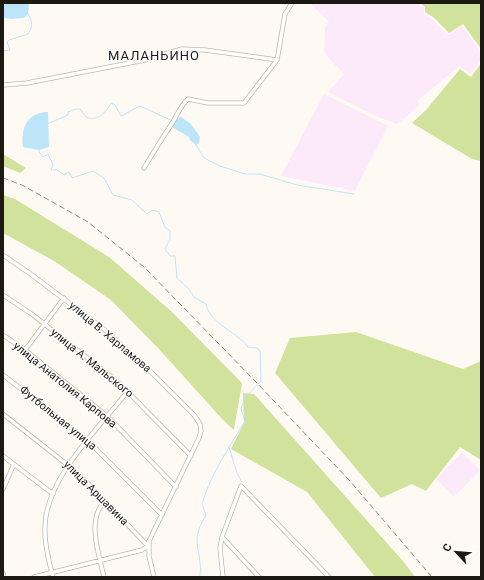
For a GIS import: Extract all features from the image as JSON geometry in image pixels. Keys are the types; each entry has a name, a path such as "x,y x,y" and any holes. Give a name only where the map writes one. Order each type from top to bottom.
{"street":[{"path":"144,168 157,144 171,125 183,103 188,99 208,103 244,103 277,60 285,14 292,3"},
{"path":"3,85 27,83 145,60 182,50 205,50 277,60"},
{"name":"улица В. Харламова","path":"3,255 64,298 122,344 194,415 201,431 191,456 148,546"},
{"name":"улица А. Мальского","path":"3,295 128,391 191,456"},
{"path":"25,350 64,298"},
{"name":"улица Анатолия Карпова","path":"3,335 25,350 108,417 176,487"},
{"name":"Футбольная улица","path":"3,375 88,441 162,515"},
{"path":"53,575 44,531 47,513 53,494 69,465 128,391"},
{"name":"улица Аршавина","path":"3,414 69,465 148,546"},
{"path":"3,456 53,494"},
{"path":"3,489 14,464"},
{"path":"223,577 220,548 222,537 241,486 329,577"},
{"path":"104,577 94,539 94,530 100,509 105,501"},
{"path":"222,537 259,577"},
{"path":"34,577 53,575 100,559 142,550 148,546 154,577"},
{"path":"3,573 4,577"}],"shaded area":[{"path":"310,3 416,3 424,8 424,14 433,20 448,35 462,25 481,53 481,60 471,74 459,66 417,101 420,105 397,124 378,117 328,92 344,74 324,53 325,27 329,22"},
{"path":"324,94 388,126 355,191 281,176"},
{"path":"462,452 480,470 454,497 436,479"}],"green space":[{"path":"420,3 481,3 481,49 463,24 449,33 433,17 425,12 425,7"},
{"path":"481,63 481,161 472,159 412,123 426,110 460,69 471,77"},
{"path":"3,154 26,168 20,173 3,166"},
{"path":"3,195 15,199 109,257 172,312 242,383 234,430 111,300 54,261 3,233"},
{"path":"356,332 463,369 481,361 481,460 460,447 426,491 412,484 381,498 275,373 290,338"},
{"path":"243,393 254,394 403,561 415,577 375,577 307,492 231,449 244,423"}],"water":[{"path":"3,3 29,3 28,14 24,18 10,19 3,17"},
{"path":"48,112 49,147 39,150 23,147 23,134 26,123 35,115"},
{"path":"181,117 191,124 200,137 199,143 196,145 190,140 189,137 172,127 176,119"}],"waterway":[{"path":"3,51 10,50 7,42 9,40 28,34 32,24 28,14"},
{"path":"47,124 68,115 68,112 76,109 80,109 86,117 98,117 107,110 111,103 115,105 121,116 140,106 175,122"},
{"path":"196,145 204,158 220,166 245,174 260,174 297,185 354,194"},
{"path":"39,150 43,157 48,154 53,165 51,170 57,170 64,175 69,172 72,178 93,171 104,178 113,195 132,200 147,214 153,210 159,212 165,227 170,231 170,239 165,249 170,256 175,256 177,278 189,289 194,297 206,304 208,311 218,322 237,336 248,347 257,348 260,351 261,381 245,398 241,409 245,421 215,471 202,504 206,515 198,533 197,540 200,559 200,577"},
{"path":"229,447 237,473 242,482"}],"railway":[{"path":"3,178 22,185 88,222 144,267 350,481 432,577"}],"district":[{"name":"МАЛАНЬИНО","path":"154,55"}]}
